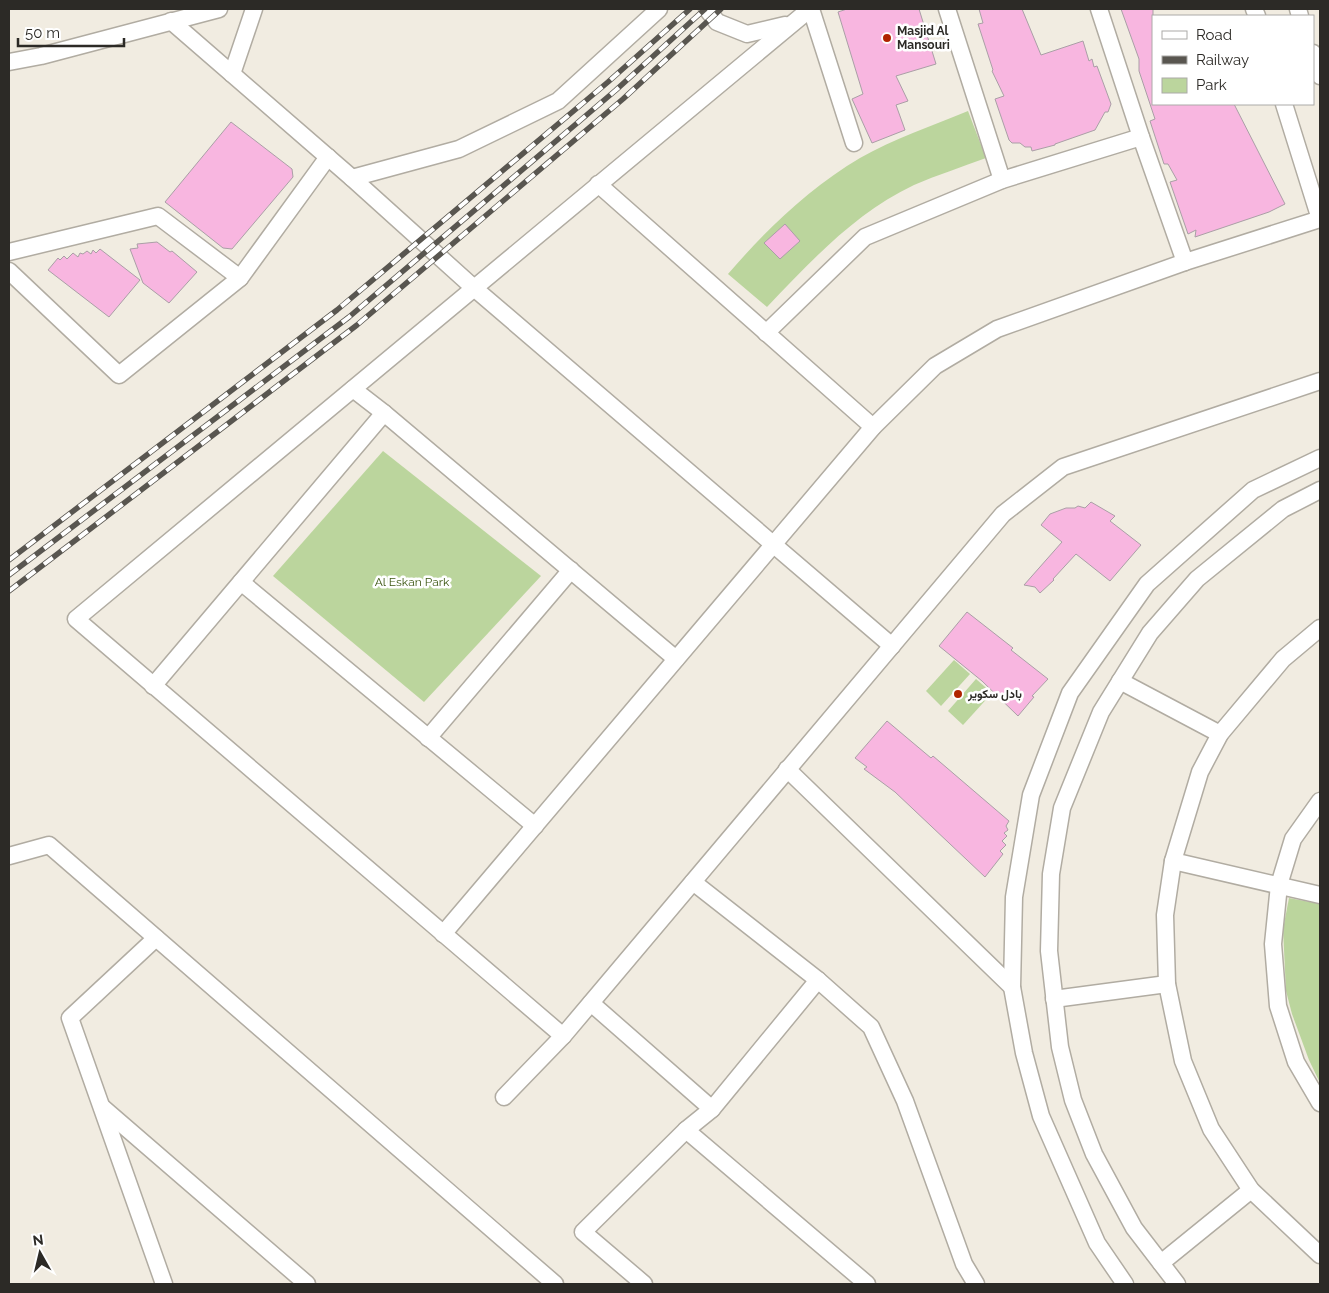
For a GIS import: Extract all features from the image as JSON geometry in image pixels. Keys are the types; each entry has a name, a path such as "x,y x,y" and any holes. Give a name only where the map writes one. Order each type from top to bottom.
{"street":[{"path":"9,62 41,56 219,9"},
{"path":"232,74 254,9"},
{"path":"352,178 459,149 558,101 659,9"},
{"path":"707,9 717,22 747,34 790,24"},
{"path":"563,1036 76,619 810,9 854,143"},
{"path":"946,9 1002,180"},
{"path":"1099,9 1185,262"},
{"path":"171,21 352,178 474,288 892,646"},
{"path":"1314,56 1320,76"},
{"path":"443,934 873,427 935,366 997,329 1185,262 1320,219 1284,105"},
{"path":"766,332 865,237 1002,180 1141,137"},
{"path":"9,271 119,375 240,278 328,157"},
{"path":"598,184 873,427"},
{"path":"9,252 158,216 240,278"},
{"path":"504,1097 563,1036 1003,514 1064,467 1320,381"},
{"path":"352,389 384,413 676,659"},
{"path":"154,686 384,413"},
{"path":"1125,1284 1097,1243 1041,1116 1024,1053 1012,987 1014,897 1031,794 1070,693 1147,584 1253,490 1320,458"},
{"path":"1177,1284 1134,1228 1094,1154 1073,1100 1060,1047 1049,951 1051,874 1062,808 1101,712 1150,633 1197,579 1283,509 1320,490"},
{"path":"428,738 571,570"},
{"path":"241,582 535,826"},
{"path":"1319,1252 1252,1190 1211,1129 1184,1061 1167,984 1165,915 1173,861 1200,772 1220,734 1283,659 1320,628"},
{"path":"1120,681 1220,734"},
{"path":"788,769 1012,987"},
{"path":"1320,801 1293,839 1280,885 1273,944 1278,1006 1296,1062 1320,1103"},
{"path":"9,856 49,845 555,1284"},
{"path":"1173,861 1320,895"},
{"path":"693,882 818,980 871,1027 905,1102 964,1264 976,1284"},
{"path":"156,938 70,1018 164,1284"},
{"path":"644,1284 583,1232 686,1130 712,1109 818,980"},
{"path":"1054,999 1167,984"},
{"path":"591,1003 712,1109"},
{"path":"100,1106 307,1284"},
{"path":"686,1130 867,1284"},
{"path":"1161,1263 1252,1190"}],"green space":[{"path":"968,111 986,158 914,185 872,209 835,239 767,307 728,274 789,211 841,170 886,145"},
{"name":"Al Eskan Park","path":"383,451 541,576 424,702 273,576"},
{"path":"954,660 970,674 941,706 926,691"},
{"path":"976,679 992,693 963,725 948,711"},
{"path":"1289,898 1320,904 1320,1083 1309,1060 1292,1014 1286,991 1283,929"}],"building":[{"name":"Masjid Al Mansouri","path":"847,9 919,9 936,64 896,76 908,101 896,105 905,130 872,143 852,99 863,94 838,12"},
{"path":"979,9 1022,9 1041,55 1083,41 1089,61 1092,59 1094,67 1097,66 1111,104 1108,112 1105,112 1095,130 1055,145 1032,151 1031,147 1025,147 1020,143 1012,143 1009,140 995,99 1004,96 992,71 978,24 983,23"},
{"path":"1121,9 1153,9 1152,105 1235,105 1285,204 1269,212 1195,237 1196,230 1188,234 1170,182 1177,180 1168,164 1164,164 1150,121 1155,119 1139,71 1139,59"},
{"path":"231,122 292,169 293,177 232,249 223,248 165,202"},
{"path":"785,224 800,241 780,259 764,243"},
{"path":"157,242 170,252 172,251 197,272 169,303 143,283 130,249 138,248 137,244"},
{"path":"100,249 140,280 109,317 48,270 58,258 60,260 64,256 67,259 73,253 78,257 80,253 83,254 87,251 91,254 93,250 96,253"},
{"path":"1091,502 1115,516 1110,521 1141,545 1110,581 1076,554 1040,593 1035,587 1024,585 1062,542 1041,525 1050,514 1066,508 1078,506 1085,508"},
{"path":"967,612 1013,648 1011,650 1048,679 1032,696 1034,697 1018,716 982,681 939,646"},
{"path":"887,721 931,758 933,756 1009,821 1006,826 1008,830 1004,833 1007,836 1002,841 1006,845 1000,851 1003,854 985,877 895,792 864,769 867,767 855,758"}],"railway":[{"path":"9,560 337,310 608,82 690,9"},
{"path":"9,575 349,317 616,90 705,9"},
{"path":"9,591 357,325 623,99 721,9"}],"place":[{"name":"Masjid Al Mansouri","path":"887,38"},
{"name":"بادل سكوير","path":"958,694"}]}
